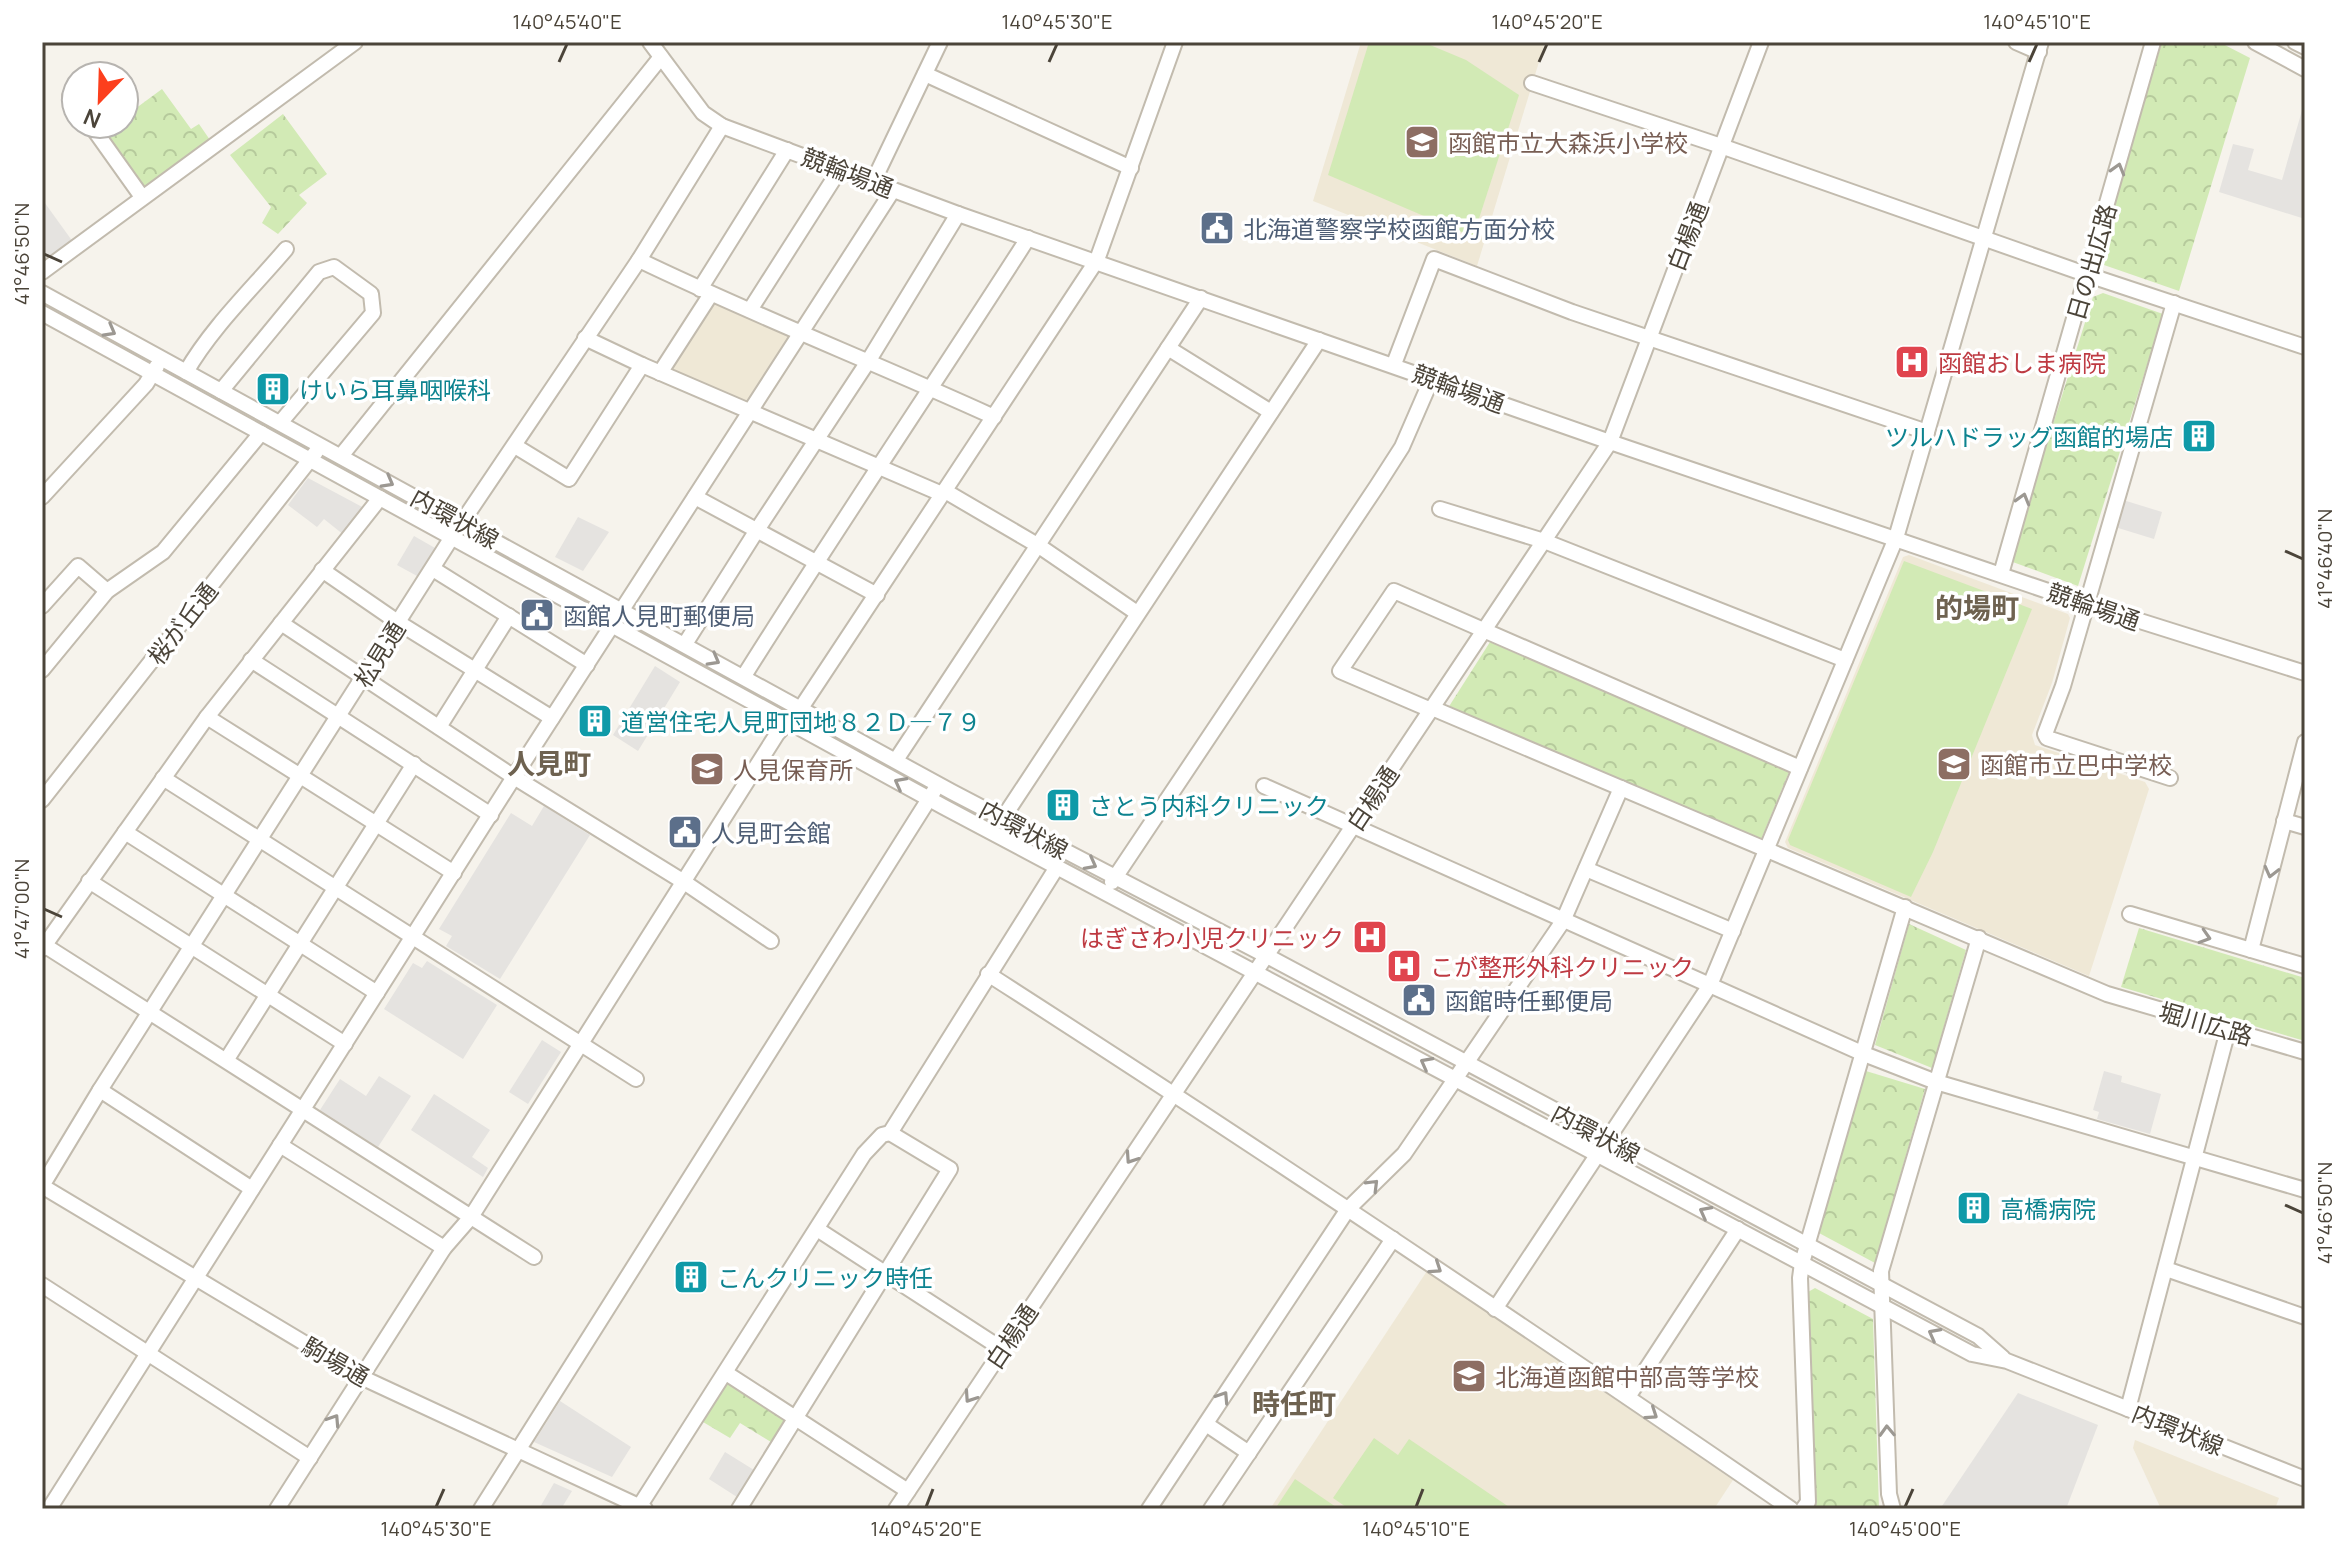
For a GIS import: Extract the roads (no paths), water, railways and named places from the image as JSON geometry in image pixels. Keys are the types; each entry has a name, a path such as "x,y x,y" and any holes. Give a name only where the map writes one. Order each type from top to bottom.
{"street":[{"path":"42,272 355,42"},
{"name":"競輪場通","path":"650,42 703,113 722,126 958,214 1097,260 1610,442 2086,604 2305,673"},
{"path":"873,182 940,42"},
{"path":"277,1509 444,1248 471,1217 777,734 801,708 1097,260 1175,42"},
{"name":"白楊通","path":"896,1509 1610,442 1761,42"},
{"path":"1495,1309 1710,985 1896,538 2040,47 2016,42"},
{"name":"日の出広路","path":"2001,574 2153,42"},
{"path":"2255,42 2305,69"},
{"path":"2295,42 2305,47"},
{"path":"341,456 661,57"},
{"path":"925,74 1131,168"},
{"path":"1532,83 2300,346"},
{"name":"松見通","path":"42,1186 452,537 639,260 722,126"},
{"path":"101,140 142,197"},
{"path":"660,373 787,150"},
{"path":"750,310 840,169"},
{"path":"49,1509 514,777 893,190"},
{"path":"685,644 869,360 958,214"},
{"path":"744,676 1028,238"},
{"path":"186,372 216,327 286,249"},
{"path":"1394,364 1434,259 1527,296 1927,432"},
{"path":"639,260 705,292 869,360 994,417"},
{"path":"221,391 319,272 334,267 371,294 373,313 280,423"},
{"name":"内環状線","path":"42,293 938,784 1978,1336 2007,1361"},
{"path":"896,760 1201,298"},
{"path":"2170,778 2047,738 2045,734 2063,686 2174,303"},
{"name":"内環状線","path":"42,313 929,799 1972,1354 2007,1361 2305,1479"},
{"path":"585,338 943,493 1039,546 1137,613"},
{"path":"1003,818 1319,340"},
{"path":"1168,348 1271,412"},
{"path":"42,497 153,374 161,359"},
{"path":"515,446 569,479 642,365"},
{"path":"1105,892 1402,447 1432,378"},
{"path":"42,670 107,591 163,552 261,433"},
{"name":"桜が丘通","path":"42,800 321,445"},
{"path":"695,497 877,595"},
{"path":"380,498 207,717 43,947 227,1059 534,1257"},
{"path":"1440,509 1544,541 1845,660"},
{"path":"42,606 78,566 107,591"},
{"path":"433,569 587,665"},
{"path":"322,570 399,623 552,718"},
{"name":"堀川広路","path":"1484,630 1394,591 1340,671 2107,994 2305,1052"},
{"path":"439,727 509,616"},
{"path":"281,623 771,941"},
{"path":"1484,630 1800,768"},
{"path":"251,660 491,815"},
{"path":"207,717 454,873"},
{"path":"2251,950 2305,742"},
{"path":"227,1059 414,764"},
{"path":"163,778 636,1079"},
{"path":"481,1509 938,784"},
{"path":"1264,786 1864,1054 1936,1082 2305,1190"},
{"path":"1149,1509 1348,1209 1404,1154 1563,921 1621,788"},
{"path":"2284,821 2305,827"},
{"path":"125,832 377,993"},
{"path":"642,1508 864,1154 882,1135 890,1133 1057,867"},
{"path":"1586,869 1733,931"},
{"path":"89,881 345,1044"},
{"path":"1803,1509 1808,1502 1802,1263 1905,907"},
{"path":"2130,914 2305,966"},
{"path":"1893,1509 1889,1494 1881,1271 1979,938"},
{"path":"988,974 1174,1093 1791,1509"},
{"path":"2128,1409 2228,1030"},
{"path":"100,1090 252,1189"},
{"path":"739,1509 950,1169 890,1133"},
{"path":"280,1145 444,1248"},
{"name":"駒場通","path":"42,1186 361,1377 642,1508"},
{"path":"817,1229 1002,1349"},
{"path":"1628,1397 1738,1229"},
{"path":"1211,1509 1393,1239"},
{"path":"2166,1269 2305,1317"},
{"path":"42,1285 310,1458"},
{"path":"726,1373 908,1491"},
{"path":"1206,1424 1249,1453"}],"place":[{"name":"函館市立大森浜小学校","path":"1422,142"},
{"name":"北海道警察学校函館方面分校","path":"1217,228"},
{"name":"函館おしま病院","path":"1912,362"},
{"name":"けいら耳鼻咽喉科","path":"273,389"},
{"name":"ツルハドラッグ函館的場店","path":"2199,436"},
{"name":"函館人見町郵便局","path":"537,615"},
{"name":"道営住宅人見町団地８２Ｄ―７９","path":"595,721"},
{"name":"函館市立巴中学校","path":"1954,764"},
{"name":"人見保育所","path":"707,769"},
{"name":"さとう内科クリニック","path":"1063,805"},
{"name":"人見町会館","path":"685,832"},
{"name":"はぎさわ小児クリニック","path":"1370,937"},
{"name":"こが整形外科クリニック","path":"1404,966"},
{"name":"函館時任郵便局","path":"1419,1000"},
{"name":"高橋病院","path":"1974,1208"},
{"name":"こんクリニック時任","path":"691,1277"},
{"name":"北海道函館中部高等学校","path":"1469,1376"}],"district":[{"name":"的場町","path":"1977,607"},
{"name":"人見町","path":"549,763"},
{"name":"時任町","path":"1294,1403"}]}
